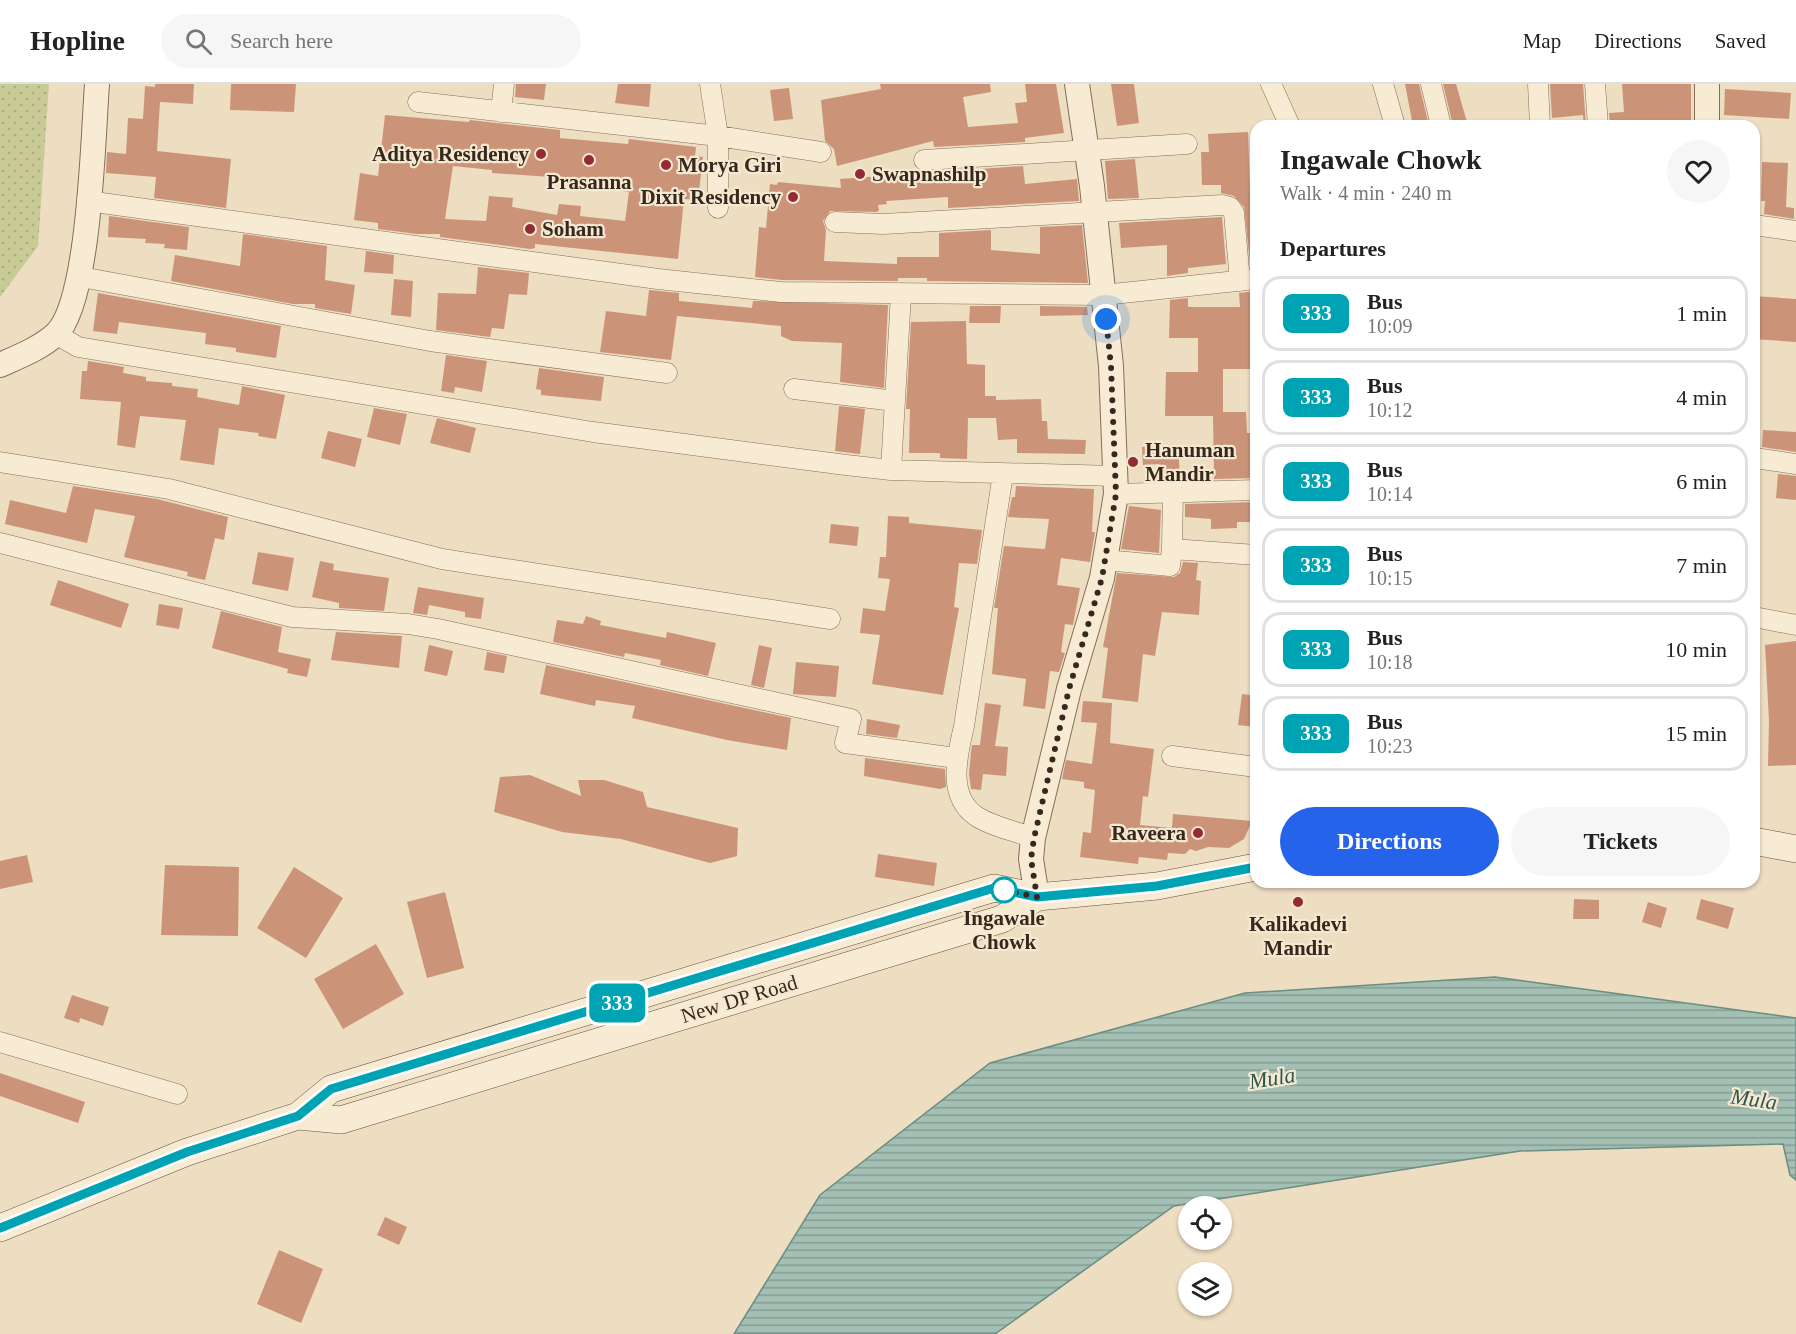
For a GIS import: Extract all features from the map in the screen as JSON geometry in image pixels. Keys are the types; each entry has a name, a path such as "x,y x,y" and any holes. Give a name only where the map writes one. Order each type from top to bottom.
{"main road":[{"path":"1760,842 1796,849"},
{"name":"New DP Road","path":"0,1228 187,1152 298,1116 331,1089 994,888 1037,897 1157,886 1250,868"},
{"name":"New DP Road","path":"298,1116 341,1120 1002,919 1037,897"}],"street":[{"path":"0,365 56,334 71,312 81,277 97,84"},
{"path":"501,112 504,84"},
{"path":"710,84 718,136 718,208"},
{"path":"1037,897 1031,859 1034,838 1069,689 1106,560 1115,485 1111,366 1095,212 1077,84"},
{"path":"1271,84 1287,120"},
{"path":"1383,84 1393,120"},
{"path":"1431,84 1440,120"},
{"path":"1538,84 1540,120"},
{"path":"1595,84 1598,120"},
{"path":"1707,84 1707,120"},
{"path":"418,102 718,136 821,152"},
{"path":"924,160 1087,152 1187,144"},
{"path":"87,201 658,279 781,292 1103,295 1248,280 1234,213 1230,207 1222,205 883,224 835,222"},
{"path":"1760,226 1796,231"},
{"path":"81,277 430,341 668,373"},
{"path":"891,470 901,294"},
{"path":"56,334 78,347 581,430 891,470 1003,474 1173,492 1250,490"},
{"path":"794,388 895,401"},
{"path":"1760,459 1796,464"},
{"path":"0,462 168,489 442,559 830,618"},
{"path":"1003,474 964,726 956,758 959,798 977,817 1034,838"},
{"path":"1106,560 1170,566 1173,492"},
{"path":"0,543 292,617 408,624 438,629 851,719 845,743 956,758"},
{"path":"1172,549 1250,555"},
{"path":"1760,618 1796,625"},
{"path":"1172,756 1250,766"},
{"path":"0,1042 177,1094"}],"green space":[{"path":"0,84 49,84 38,246 0,297"}],"water":[{"name":"Mula","path":"1495,977 1796,1018 1796,1180 1790,1175 1783,1144 1520,1151 1232,1197 1178,1196 1178,1205 995,1334 734,1334 820,1195 990,1063 1245,993"}],"building":[{"path":"155,84 194,84 193,104 160,102 157,151 231,159 226,208 154,198 156,177 106,173 107,152 126,154 128,118 143,119 145,86 155,87"},
{"path":"231,84 296,84 294,112 230,110"},
{"path":"516,84 546,84 544,100 515,97"},
{"path":"618,84 651,84 649,107 615,103"},
{"path":"880,84 990,84 991,92 963,97 968,127 1018,123 1015,103 1027,102 1025,84 1056,84 1064,133 1025,138 1025,142 934,147 933,141 837,166 834,149 825,141 821,100 881,89"},
{"path":"1111,84 1134,84 1139,123 1117,126"},
{"path":"1405,84 1419,84 1428,120 1412,120"},
{"path":"1443,84 1456,84 1466,120 1452,120"},
{"path":"1550,84 1583,84 1586,120 1583,120 1583,115 1552,118"},
{"path":"1622,84 1691,84 1691,120 1610,120 1609,113 1624,112"},
{"path":"789,88 793,119 774,121 770,90"},
{"path":"1725,89 1791,93 1789,119 1724,115"},
{"path":"385,115 469,122 470,120 560,130 560,138 628,144 629,139 696,147 695,156 703,157 698,200 684,199 678,259 535,244 535,248 530,249 440,237 440,234 417,234 378,229 378,223 354,220 360,173 378,176","holes":["453,166 492,170 492,173 623,182 622,191 629,192 625,221 580,216 581,206 559,204 557,215 512,207 513,198 489,196 486,221 445,219"]},
{"path":"1248,132 1250,262 1244,207 1234,196 1221,193 1221,185 1202,185 1201,152 1209,152 1208,134"},
{"path":"1135,159 1139,198 1108,199 1105,161"},
{"path":"1762,162 1788,163 1786,207 1794,208 1794,219 1764,214 1765,201 1761,201"},
{"path":"1023,166 1025,184 1077,179 1079,201 948,208 948,197 886,201 887,204 878,205 879,211 876,212 830,211 823,221 826,230 824,261 897,264 897,257 939,257 939,233 991,230 991,250 1040,254 1040,227 1082,225 1088,283 927,281 927,278 898,278 898,281 782,280 755,277 759,227 766,228 770,184 777,185 778,182 841,188 840,179"},
{"path":"109,216 189,227 187,250 164,248 165,244 145,243 146,239 108,237"},
{"path":"1222,217 1226,264 1188,268 1188,273 1167,276 1167,245 1121,248 1119,223"},
{"path":"243,234 327,246 325,280 355,285 351,314 315,308 315,304 293,304 171,281 175,255 240,266"},
{"path":"366,251 394,255 393,274 364,272"},
{"path":"478,267 529,273 527,295 509,294 504,329 492,328 490,337 436,330 438,293 476,294"},
{"path":"394,279 413,281 411,317 391,315"},
{"path":"649,290 679,293 679,301 752,308 753,301 888,305 884,388 840,382 842,343 792,341 781,336 781,326 677,316 671,360 600,352 606,311 646,316"},
{"path":"1250,292 1250,369 1223,369 1223,412 1246,412 1247,433 1250,433 1250,478 1214,479 1213,416 1165,416 1166,372 1198,372 1198,338 1169,338 1170,300 1188,298 1188,307 1240,307 1239,293"},
{"path":"98,293 281,326 276,358 236,352 236,348 205,344 206,333 119,322 117,334 93,331"},
{"path":"1760,296 1796,299 1796,342 1760,339"},
{"path":"970,306 1001,306 1000,323 969,323"},
{"path":"1040,306 1087,307 1088,315 1040,316"},
{"path":"966,321 967,364 985,365 985,396 996,396 996,400 1041,399 1042,421 1047,421 1048,439 1086,440 1085,454 1017,453 1017,439 998,440 996,418 968,418 967,459 940,458 940,453 909,453 910,409 906,409 911,322"},
{"path":"446,355 487,361 482,392 455,387 454,393 441,391"},
{"path":"88,361 124,367 123,373 146,377 146,381 172,383 172,386 198,389 197,397 239,405 242,386 285,395 276,439 258,436 259,433 219,428 214,465 180,460 186,420 140,416 135,448 117,445 121,402 80,399 82,371 87,371"},
{"path":"539,368 604,377 601,401 541,395 541,390 536,389"},
{"path":"839,406 865,409 860,454 835,451"},
{"path":"374,408 407,414 400,445 367,437"},
{"path":"437,418 476,428 470,453 430,443"},
{"path":"1763,430 1796,432 1796,452 1762,447"},
{"path":"328,431 362,439 355,467 321,458"},
{"path":"1178,445 1180,477 1160,478 1159,464 1143,465 1142,447"},
{"path":"1778,474 1796,476 1796,500 1776,498"},
{"path":"73,486 157,499 228,517 224,540 215,538 205,580 187,576 188,572 124,557 135,516 95,509 87,543 5,524 10,500 66,513"},
{"path":"1016,486 1094,489 1092,532 1095,532 1090,562 1061,558 1057,585 1080,588 1073,625 1065,624 1061,652 1065,653 1059,672 1050,671 1045,709 1023,706 1026,679 992,674 998,608 994,608 1004,546 1045,549 1049,519 1008,517"},
{"path":"1250,502 1250,522 1237,522 1237,528 1211,529 1211,519 1185,517 1185,504"},
{"path":"1129,506 1161,510 1159,553 1121,549"},
{"path":"888,516 909,517 909,523 982,530 977,564 959,563 954,607 959,608 943,695 872,684 880,635 860,633 863,608 885,611 890,579 878,578 880,557 886,557"},
{"path":"831,524 859,527 857,546 829,543"},
{"path":"258,552 294,558 288,591 252,584"},
{"path":"320,561 334,564 333,570 389,578 384,611 339,608 339,603 312,597"},
{"path":"1183,562 1198,563 1196,580 1201,581 1199,615 1162,612 1155,656 1143,654 1138,702 1102,698 1108,648 1103,647 1117,573 1174,577 1180,573"},
{"path":"58,580 129,604 121,628 50,605"},
{"path":"418,587 484,598 481,619 465,617 465,612 429,605 427,615 413,613"},
{"path":"159,604 183,608 179,629 156,625"},
{"path":"221,611 282,627 278,652 311,659 307,677 287,673 288,669 212,648"},
{"path":"586,616 601,621 600,625 666,638 667,632 716,643 708,676 660,665 661,660 625,653 624,657 553,642 557,620 583,624"},
{"path":"336,632 402,636 399,668 331,660"},
{"path":"1796,641 1796,765 1768,766 1769,721 1765,645"},
{"path":"429,645 453,651 447,676 424,671"},
{"path":"759,645 772,648 764,688 751,685"},
{"path":"487,652 507,656 504,673 484,670"},
{"path":"796,662 839,666 836,697 793,694"},
{"path":"546,665 791,718 787,750 727,740 632,718 635,706 596,700 595,706 540,694"},
{"path":"1242,694 1250,695 1250,726 1238,725"},
{"path":"1083,701 1112,703 1110,743 1154,749 1148,797 1143,796 1140,825 1172,828 1173,814 1250,821 1244,839 1229,848 1208,847 1196,851 1190,849 1185,854 1168,853 1167,860 1139,857 1138,864 1080,857 1083,832 1091,833 1095,790 1084,788 1084,782 1062,779 1066,760 1092,764 1097,723 1081,722"},
{"path":"985,703 1001,705 995,746 1008,747 1006,776 983,774 981,790 971,789 969,774 972,745 980,745"},
{"path":"867,719 900,725 897,738 866,734"},
{"path":"865,758 945,769 946,787 940,789 864,776"},
{"path":"530,775 581,796 578,780 604,780 643,792 647,807 738,828 737,856 710,863 621,839 562,832 494,812 500,777"},
{"path":"878,854 937,863 934,886 875,877"},
{"path":"27,855 33,882 0,889 0,861"},
{"path":"165,865 239,867 238,936 161,935"},
{"path":"294,867 343,898 306,958 257,928"},
{"path":"445,892 464,968 427,978 407,902"},
{"path":"1574,899 1599,900 1599,919 1573,919"},
{"path":"1701,899 1734,908 1728,929 1696,919"},
{"path":"1648,902 1667,908 1661,928 1642,922"},
{"path":"376,944 404,994 343,1029 314,979"},
{"path":"72,995 109,1007 103,1026 80,1018 79,1023 64,1018"},
{"path":"0,1073 85,1102 78,1123 0,1096"},
{"path":"385,1217 407,1227 399,1245 377,1235"},
{"path":"279,1250 323,1269 301,1323 257,1304"}],"bus line":[{"name":"333","path":"0,1228 187,1152 298,1116 331,1089 994,888 1037,897 1157,886 1250,868"}],"place":[{"name":"Aditya Residency","path":"541,154"},
{"name":"Prasanna","path":"589,160"},
{"name":"Morya Giri","path":"666,165"},
{"name":"Swapnashilp","path":"860,174"},
{"name":"Dixit Residency","path":"793,197"},
{"name":"Soham","path":"530,229"},
{"name":"Hanuman Mandir","path":"1133,462"},
{"name":"Raveera","path":"1198,833"},
{"name":"Ingawale Chowk","path":"1004,890"},
{"name":"Kalikadevi Mandir","path":"1298,902"}],"route":[{"path":"1004,890 994,888 1037,897 1031,859 1034,838 1069,689 1102,578 1116,494 1111,366 1106,319"}]}
